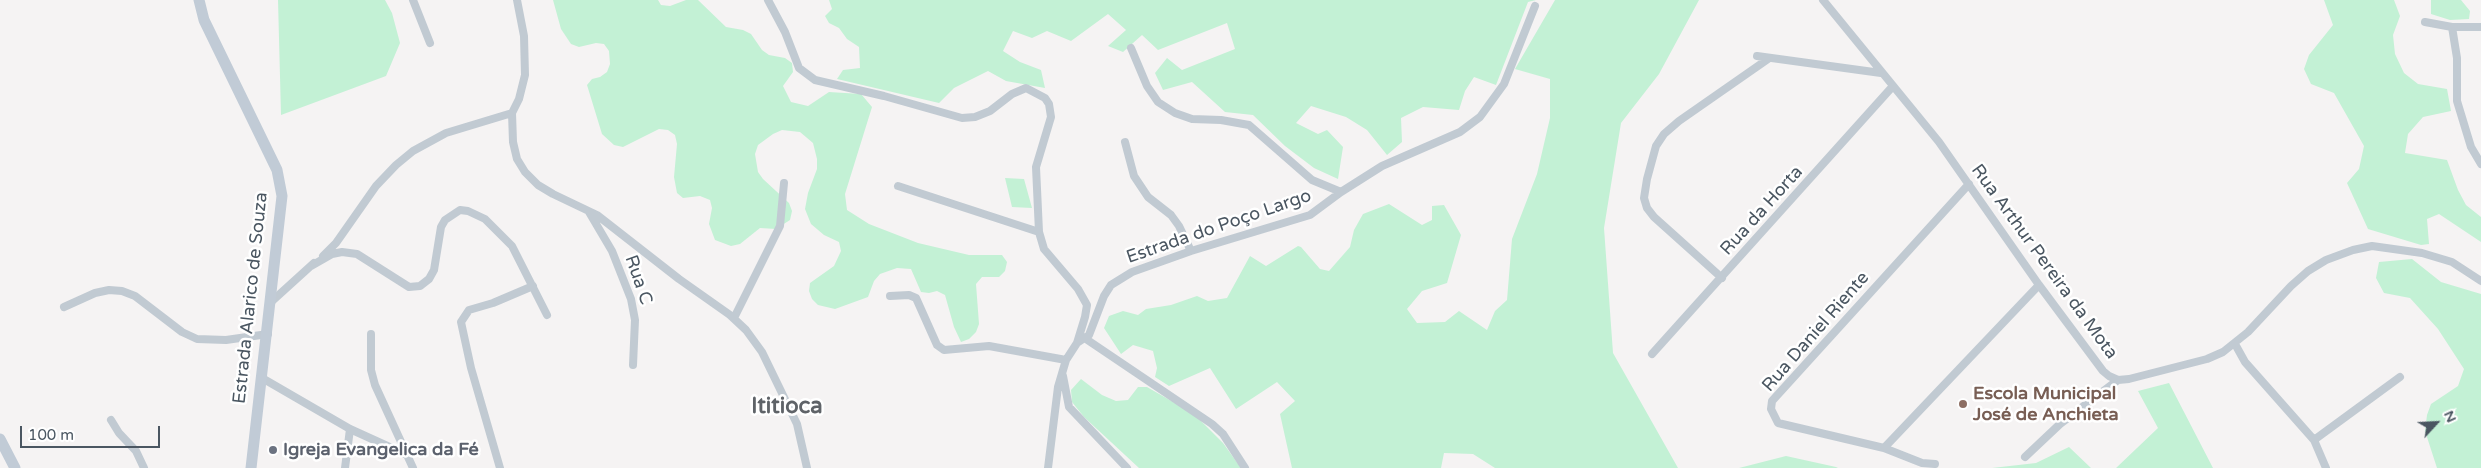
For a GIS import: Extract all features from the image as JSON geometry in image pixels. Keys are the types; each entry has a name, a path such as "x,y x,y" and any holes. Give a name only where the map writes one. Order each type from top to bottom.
{"main road":[{"name":"Estrada Alarico de Souza","path":"199,0 204,20 277,170 282,196 268,334 251,468"},
{"path":"0,439 14,468"}],"street":[{"path":"413,0 430,43"},
{"path":"516,0 524,36 526,75 519,99 512,113 513,142 518,159 525,172 538,185 553,194 597,214 734,318 746,330 762,352 797,424 806,467 797,468"},
{"path":"768,0 785,32 799,68 815,80 892,98 962,118 976,117 990,111 1018,90 1026,88 1039,93 1049,104 1051,111 1048,130 1036,166 1039,232 1044,249 1078,289 1086,305 1085,317 1077,343 1066,360 1058,387 1048,468"},
{"name":"Rua Arthur Pereira da Mota","path":"1823,0 1969,184 2102,371 2118,380 2129,379 2206,359 2223,352 2235,344 2308,271 2326,260 2353,250 2372,246 2422,253 2452,262 2481,281"},
{"name":"Estrada do Poço Largo","path":"1086,339 1111,285 1132,272 1192,251 1310,215 1341,192 1382,166 1450,138 1480,117 1504,84 1536,6"},
{"path":"2425,22 2452,27 2481,27"},
{"path":"2452,27 2457,58 2457,102 2471,147 2481,164"},
{"path":"1131,48 1147,86 1158,102 1175,113 1192,119 1221,120 1249,125 1312,180 1341,192"},
{"path":"1758,56 1768,59 1880,73"},
{"path":"1722,278 1654,217 1647,208 1644,198 1647,179 1656,146 1664,134 1679,121 1768,59"},
{"name":"Rua da Horta","path":"1652,354 1893,86"},
{"path":"271,302 336,243 376,186 396,165 413,151 446,133 512,113"},
{"path":"1125,142 1137,181 1148,197 1171,215 1192,251"},
{"path":"734,318 780,226 784,183"},
{"name":"Rua Daniel Riente","path":"1935,464 1922,463 1884,448 1778,423 1772,416 1772,401 1969,184"},
{"path":"898,186 1039,232"},
{"path":"311,266 332,254 342,252 357,254 408,287 420,286 430,279 434,270 441,227 445,220 460,210 468,211 485,219 512,246 547,315"},
{"name":"Rua C","path":"588,210 612,251 631,299 635,320 633,365"},
{"path":"1884,448 2039,285"},
{"path":"500,468 471,368 461,322 469,310 493,303 533,286"},
{"path":"64,307 96,293 109,290 122,291 135,296 182,332 197,339 226,340 268,334"},
{"path":"890,296 909,295 916,298 937,345 944,350 989,346 1066,360"},
{"path":"371,334 371,370 375,385 412,468"},
{"path":"1077,343 1086,339 1212,424 1228,441 1245,468"},
{"path":"2235,344 2245,362 2314,440 2326,468"},
{"path":"1062,373 1069,407 1127,468"},
{"path":"2314,440 2400,376"},
{"path":"262,378 350,429 405,454"},
{"path":"2025,457 2060,424 2118,380"},
{"path":"111,420 136,451 144,468"},
{"path":"345,468 350,429"}],"green space":[{"path":"278,0 385,0 392,13 400,43 386,76 281,115"},
{"path":"553,0 658,0 661,5 670,6 686,0 698,0 726,27 743,30 751,34 762,50 769,55 785,58 792,63 793,72 783,86 791,102 808,106 829,92 861,94 872,107 845,194 847,210 869,224 918,243 969,255 1002,255 1007,262 1005,271 999,277 982,277 976,284 979,324 976,332 969,339 961,342 954,327 945,295 937,291 921,292 911,269 897,268 880,274 874,281 868,297 835,309 818,305 812,299 809,291 810,283 834,266 841,251 839,242 824,235 811,224 805,209 808,193 817,169 817,159 813,143 800,132 782,130 773,134 758,145 755,154 758,172 789,203 792,211 790,220 776,229 760,228 740,244 731,246 715,240 709,224 712,208 710,200 700,196 683,198 677,193 674,177 677,144 675,135 668,130 659,129 623,147 614,145 602,134 587,85 592,79 600,77 607,72 610,64 609,51 604,44 596,43 579,47 571,44 561,29"},
{"path":"829,0 1536,0 1528,2 1496,85 1474,77 1465,91 1459,110 1423,107 1401,118 1402,142 1387,155 1367,130 1346,117 1311,106 1296,123 1318,134 1327,130 1343,147 1338,179 1314,168 1285,146 1253,115 1225,112 1192,82 1163,90 1155,73 1167,58 1182,70 1235,49 1227,23 1158,50 1142,35 1123,52 1108,46 1126,30 1108,14 1071,41 1047,31 1032,38 1013,31 1003,51 1020,62 1041,70 1045,88 1006,81 988,71 954,88 939,103 837,79 843,70 860,68 859,47 847,39 839,28 829,23 825,16 832,9"},
{"path":"1555,0 1699,0 1659,74 1621,123 1604,228 1613,353 1678,468 1495,468 1473,454 1444,453 1441,468 1292,468 1280,414 1295,401 1277,382 1236,409 1210,368 1169,386 1155,377 1157,368 1153,351 1133,345 1121,354 1104,328 1109,316 1123,311 1138,315 1146,309 1171,305 1197,296 1208,301 1227,298 1250,256 1266,266 1298,246 1320,269 1329,271 1350,247 1354,230 1363,214 1389,204 1422,225 1432,220 1432,206 1444,205 1461,235 1447,283 1422,291 1407,309 1417,323 1445,322 1459,311 1487,330 1495,311 1507,300 1512,239 1537,174 1550,118 1550,79 1515,69"},
{"path":"2324,0 2394,0 2400,16 2393,35 2395,54 2404,73 2418,84 2447,89 2451,111 2423,117 2408,134 2405,153 2447,160 2458,190 2466,205 2481,217 2481,242 2439,214 2427,219 2429,244 2421,245 2368,229 2347,183 2359,169 2364,146 2334,93 2311,84 2304,69 2309,55 2333,25"},
{"path":"2431,0 2461,0 2470,11 2469,19 2450,20 2431,14"},
{"path":"1005,178 1024,179 1032,208 1012,207"},
{"path":"2412,259 2441,282 2481,294 2481,468 2437,468 2425,431 2427,415 2431,404 2458,386 2464,369 2438,329 2410,298 2384,293 2376,278 2379,262"},
{"path":"1081,379 1102,395 1116,401 1128,400 1138,387 1147,387 1194,414 1223,443 1241,468 1139,468 1084,417 1072,402 1071,390"},
{"path":"2169,383 2213,468 2116,468 2158,428 2138,391"},
{"path":"2069,447 2091,468 1992,468 2036,463"},
{"path":"1786,456 1836,467 1838,468 1739,468"}],"place":[{"name":"Escola Municipal José de Anchieta","path":"1963,404"},
{"name":"Igreja Evangelica da Fé","path":"273,450"}],"district":[{"name":"Ititioca","path":"787,407"}]}
